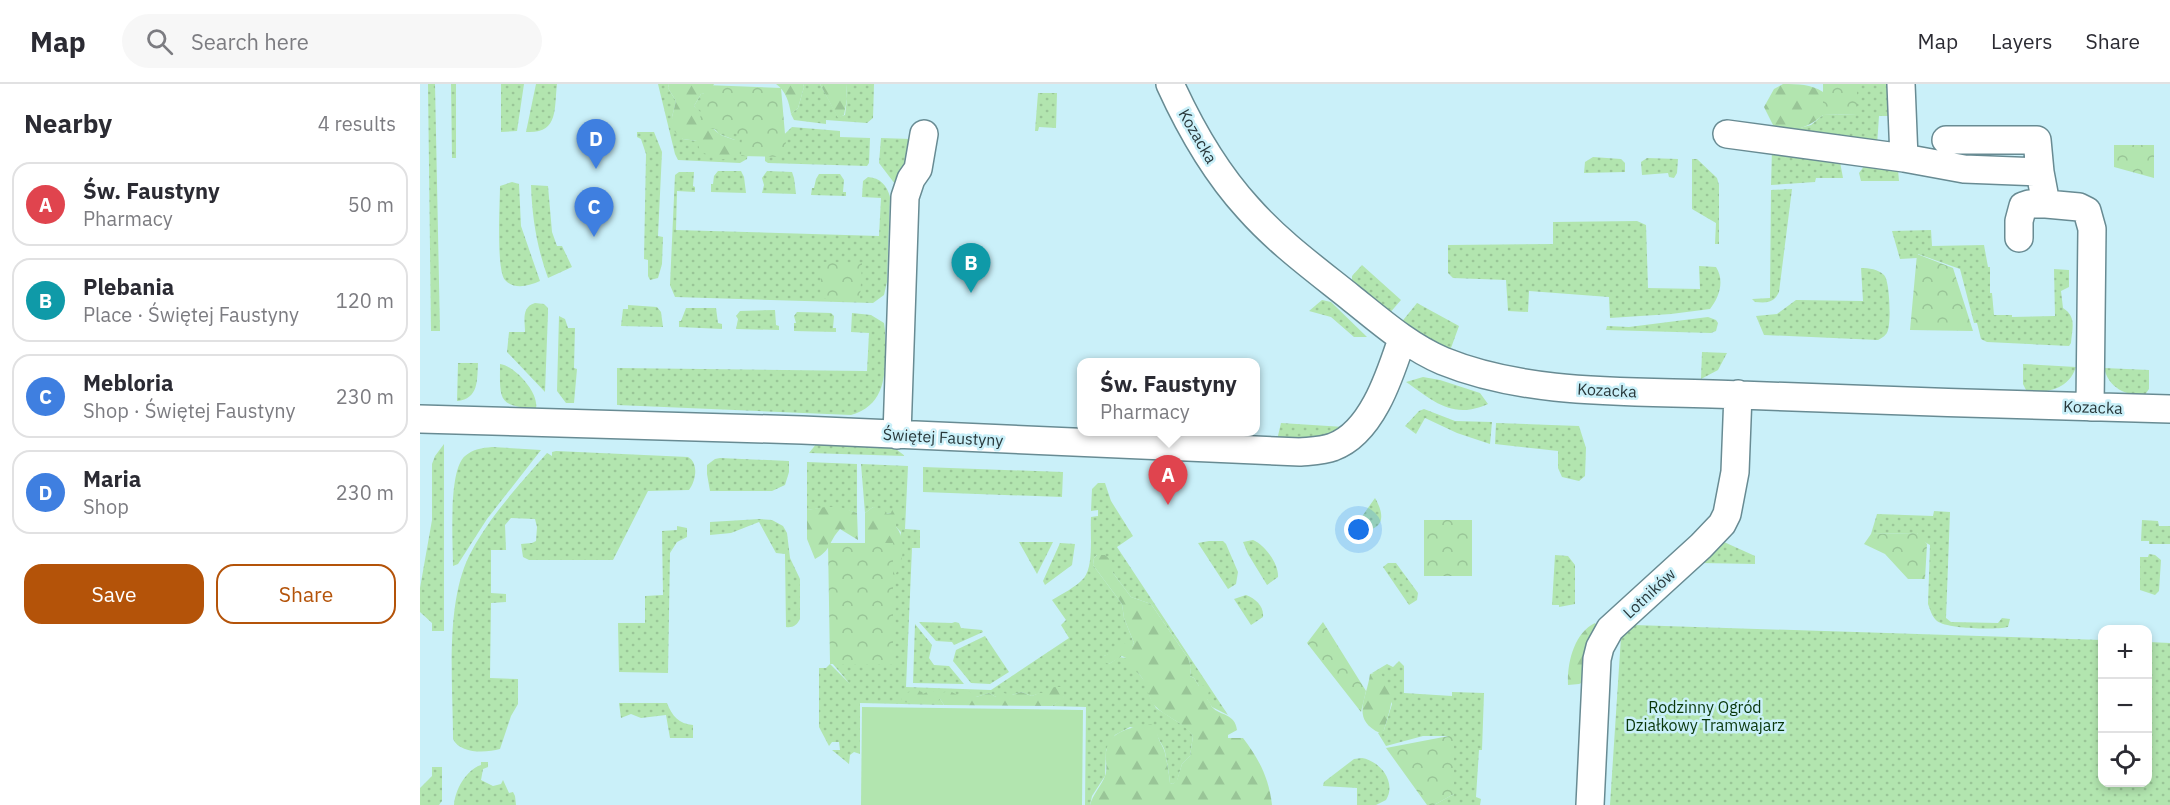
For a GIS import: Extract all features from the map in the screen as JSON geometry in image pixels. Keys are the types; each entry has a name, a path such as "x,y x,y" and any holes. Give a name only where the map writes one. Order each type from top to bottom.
{"street":[{"name":"Kozacka","path":"1170,84 1180,106 1221,175 1249,209 1292,250 1402,339 1443,361 1497,378 1532,385 2170,409"},
{"path":"1901,84 1904,158"},
{"path":"897,435 905,197 911,179 918,168 924,134"},
{"path":"1727,134 1904,158 1964,169 2040,172"},
{"path":"1947,140 2045,139 2040,172 2046,204"},
{"path":"2019,238 2019,221 2023,206 2029,204 2079,207 2087,211 2091,219 2090,407"},
{"name":"Świętej Faustyny","path":"420,419 491,419 1300,452 1333,447 1357,431 1370,415 1388,380 1402,339"},
{"name":"Lotników","path":"1590,805 1597,659 1600,646 1610,629 1722,524 1734,486 1738,394"}],"green space":[{"path":"428,84 435,84 440,331 431,331"},
{"path":"451,84 456,84 456,158 452,158"},
{"path":"501,84 524,84 517,131 501,132"},
{"path":"536,84 557,84 555,111 550,124 544,129 537,132 526,132"},
{"path":"658,84 669,84 668,88 676,101 672,117 683,139 735,140 719,134 694,106 701,94 709,93 743,132 749,144 747,159 740,163 678,160"},
{"path":"669,84 714,84 709,93 701,94 694,106 717,132 735,140 739,147 737,157 718,160 700,151 697,141 683,139 674,131 672,117 676,101 668,88"},
{"path":"776,84 803,84 798,108 791,114 786,97"},
{"path":"803,84 820,84 838,117 845,115 846,84 874,84 873,118 867,123 826,120 826,124 794,120 791,114 798,108"},
{"path":"820,84 846,84 847,99 844,115 838,118"},
{"path":"1783,84 1809,86 1823,92 1823,115 1806,126 1785,132 1773,125 1764,107 1774,89"},
{"path":"1823,84 1857,84 1857,114 1823,115"},
{"path":"1857,84 1892,84 1894,116 1879,116 1877,145 1785,132 1811,125 1823,115 1857,114"},
{"path":"705,85 781,88 787,157 741,156 742,135 699,126"},
{"path":"1038,93 1057,93 1056,128 1039,127 1038,131 1035,131"},
{"path":"792,127 840,131 840,137 870,138 869,163 867,166 768,163 765,161 765,153"},
{"path":"637,132 654,132 662,152 658,236 663,237 662,264 658,278 650,280 648,260 644,259 646,154 641,139 637,137"},
{"path":"881,138 911,139 910,152 898,188 879,163"},
{"path":"2114,145 2154,145 2154,178 2114,167"},
{"path":"1772,149 1840,162 1843,178 1816,178 1815,182 1771,185"},
{"path":"1593,157 1621,159 1625,163 1625,172 1584,173 1585,162"},
{"path":"1647,158 1678,159 1677,173 1674,178 1669,177 1668,173 1642,175 1641,162"},
{"path":"1692,159 1697,159 1717,178 1719,244 1715,244 1716,223 1692,209"},
{"path":"1865,165 1898,170 1899,181 1861,181 1859,173"},
{"path":"718,171 741,171 746,193 711,192 711,184"},
{"path":"767,171 792,172 796,194 762,193 764,185 762,178"},
{"path":"679,172 694,172 695,192 677,191 676,230 879,236 881,198 862,197 863,181 868,177 879,181 885,186 890,197 887,282 884,295 873,303 675,297 670,285 675,175"},
{"path":"819,174 840,174 844,180 843,192 846,192 846,196 811,195"},
{"path":"512,182 519,184 521,226 540,281 522,286 513,285 505,280 500,263 500,186"},
{"path":"531,185 548,186 552,232 557,246 562,246 572,267 548,278 536,232"},
{"path":"1792,189 1779,292 1770,302 1755,302 1752,299 1770,298 1771,190"},
{"path":"1637,221 1646,225 1648,288 1700,289 1699,266 1716,267 1719,272 1720,289 1710,309 1610,318 1609,297 1529,291 1528,312 1508,311 1506,280 1453,278 1448,273 1448,245 1553,244 1553,222"},
{"path":"1931,230 1932,246 1984,245 1988,267 1990,267 1990,293 1992,293 1994,315 2055,316 2054,269 2069,270 2069,287 2061,291 2063,308 2070,315 2073,323 2069,346 1987,342 1981,339 1977,323 1974,323 1960,269 1918,254 1917,258 1900,259 1892,231"},
{"path":"1917,254 1953,268 1973,331 1910,330"},
{"path":"822,262 862,263 860,300 820,298"},
{"path":"1362,265 1401,300 1388,315 1352,283 1352,276"},
{"path":"1861,268 1876,270 1886,279 1889,293 1889,326 1883,337 1878,340 1764,335 1756,316 1777,314 1796,300 1863,301"},
{"path":"1322,300 1331,302 1367,337 1354,337 1331,317 1309,311"},
{"path":"535,303 544,304 548,308 545,392 507,352 509,332 525,332 526,311"},
{"path":"1417,303 1459,326 1449,350 1400,324"},
{"path":"628,305 657,307 661,312 663,327 621,326 623,309 628,309"},
{"path":"686,308 716,308 718,323 722,324 722,329 679,327 679,321"},
{"path":"775,310 776,325 779,326 779,330 736,329 738,319 736,316 740,311"},
{"path":"797,312 831,313 834,316 833,328 836,328 836,332 794,331 794,323 796,323 794,316"},
{"path":"852,313 871,315 884,323 885,330 883,381 873,402 864,410 851,415 617,405 617,368 867,371 869,333 851,332"},
{"path":"559,316 565,319 568,328 575,328 574,368 577,369 574,403 566,403 557,391"},
{"path":"1708,317 1718,323 1716,331 1711,333 1606,330 1607,326 1629,327"},
{"path":"1702,352 1727,353 1718,370 1701,379"},
{"path":"458,363 478,363 477,382 473,393 457,401"},
{"path":"500,364 525,381 534,395 536,408 514,406 503,399 500,386"},
{"path":"2023,364 2076,367 2063,385 2050,390 2027,392 2023,384"},
{"path":"2104,368 2149,370 2149,389 2144,396 2124,392 2110,381"},
{"path":"1423,377 1480,393 1488,404 1464,410 1444,406 1406,382"},
{"path":"1424,409 1455,421 1492,422 1490,444 1457,433 1425,418 1416,434 1405,426 1419,411"},
{"path":"1281,423 1344,427 1325,438 1277,440"},
{"path":"1496,423 1579,426 1586,448 1585,476 1579,481 1562,477 1558,468 1558,451 1495,444"},
{"path":"817,443 892,446 905,456 809,453"},
{"path":"444,444 444,631 432,631 432,623 420,612 420,588 432,520 432,464"},
{"path":"481,448 541,450 487,519 458,564 453,566 453,508 456,476 465,456"},
{"path":"552,452 688,457 694,463 695,477 689,490 648,491 613,560 529,560 523,557 521,544 536,541 535,519 511,518 505,525 506,550 491,550 491,593 506,594 506,602 491,603 490,678 518,679 518,704 511,716 500,749 481,752 467,750 456,744 453,739 453,621 461,576 469,556 495,515 547,453 552,456"},
{"path":"720,458 789,461 789,472 785,485 772,491 710,491 707,465"},
{"path":"807,462 857,464 857,513 832,508 807,510"},
{"path":"861,464 908,466 905,529 920,530 920,548 912,548 906,687 991,690 1069,638 1061,625 1066,620 1052,600 1077,584 1087,573 1090,558 1091,517 1098,516 1098,510 1091,511 1092,489 1098,483 1105,483 1111,501 1133,536 1117,547 1228,715 1212,707 1194,678 1190,676 1191,667 1188,658 1151,604 1131,597 1113,573 1105,555 1097,555 1093,565 1122,604 1124,618 1134,643 1132,646 1104,656 1109,664 1119,657 1126,658 1147,684 1156,708 1187,728 1193,736 1190,756 1182,764 1177,781 1170,783 1164,750 1157,734 1130,727 1115,735 1106,750 1105,776 1092,796 1090,805 1085,805 1086,707 1052,706 1064,697 1048,694 1032,696 1021,692 996,697 989,693 976,697 940,695 921,699 940,699 944,705 860,703 860,754 854,752 850,755 849,764 832,750 840,750 839,742 832,742 829,746 819,727 819,668 826,668 830,664 850,684 832,663 882,634 901,532 896,527 896,520 891,513 887,514 873,507 865,513"},
{"path":"923,467 1063,472 1062,497 923,492"},
{"path":"1375,498 1380,510 1381,521 1374,528 1360,530 1363,515"},
{"path":"840,507 857,513 858,540 840,529 827,549 815,559 807,539 807,510"},
{"path":"873,507 882,509 887,514 891,513 893,508 898,507 904,512 903,518 896,521 903,551 900,564 895,575 886,578 865,547 865,513"},
{"path":"1934,511 1950,512 1946,618 1951,622 1998,623 2002,618 2010,619 2008,627 1982,629 1950,626 1937,621 1928,604 1930,545 1921,540 1917,533 1871,534 1877,514 1933,516"},
{"path":"772,520 783,526 787,533 790,558 800,579 800,619 793,626 786,627 785,554 776,553 759,522 731,533 710,535 710,522"},
{"path":"1424,520 1472,520 1472,576 1424,576"},
{"path":"2142,520 2158,521 2159,526 2170,526 2170,544 2149,544 2149,541 2141,541"},
{"path":"677,526 687,528 687,537 677,542 670,553 668,673 619,672 618,623 645,623 645,596 663,595 662,531 677,530"},
{"path":"1917,533 1927,544 1925,579 1908,579 1885,554 1864,544 1871,534"},
{"path":"1253,540 1266,550 1278,572 1278,577 1267,585 1243,542"},
{"path":"1223,541 1226,544 1238,572 1236,584 1228,589 1198,543"},
{"path":"1019,542 1053,542 1037,574"},
{"path":"1724,542 1755,556 1755,564 1700,563"},
{"path":"828,543 893,543 893,664 830,664"},
{"path":"1060,543 1075,544 1072,565 1045,585 1043,581"},
{"path":"2149,554 2161,560 2159,591 2155,595 2140,590 2140,557 2148,557"},
{"path":"1097,555 1105,555 1112,561 1113,573 1131,597 1151,604 1188,658 1191,667 1190,676 1199,686 1206,686 1209,691 1207,699 1212,707 1236,724 1237,730 1228,735 1228,738 1243,738 1254,754 1266,777 1272,805 1090,805 1105,776 1108,745 1117,734 1130,728 1151,724 1158,729 1170,783 1173,784 1177,780 1182,764 1190,756 1193,736 1155,706 1143,679 1135,671 1129,669 1126,658 1122,656 1109,664 1104,662 1104,656 1116,650 1117,647 1128,642 1132,646 1134,643 1124,618 1122,604 1093,565"},
{"path":"1555,555 1568,556 1575,565 1575,604 1559,607 1559,605 1552,605"},
{"path":"1388,563 1396,563 1418,593 1417,600 1409,605 1383,567"},
{"path":"1246,595 1259,603 1263,613 1263,617 1251,625 1234,599"},
{"path":"919,622 955,622 959,623 961,628 983,632 954,645 952,642 936,641"},
{"path":"1323,622 1366,691 1361,712 1307,643"},
{"path":"1595,623 1598,627 1586,681 1568,685 1573,650 1582,634"},
{"path":"915,624 932,645 929,658 934,665 949,666 964,684 913,683"},
{"name":"Rodzinny Ogród Działkowy Tramwajarz","path":"1634,625 2098,640 2098,787 2152,787 2152,642 2170,643 2170,805 1610,805 1621,637"},
{"path":"985,636 1009,672 990,684 971,683 953,661 956,650"},
{"path":"1399,661 1404,666 1404,693 1452,696 1452,692 1484,693 1482,750 1479,750 1476,797 1481,799 1480,805 1434,805 1454,794 1454,736 1423,736 1386,746 1378,733 1384,730 1392,704 1378,673 1372,673 1387,664 1393,667"},
{"path":"1378,672 1389,685 1392,699 1384,730 1380,733 1365,721 1363,715 1370,674"},
{"path":"1062,687 1064,698 1052,706 944,705 940,699 936,702 925,702 921,699 918,703 902,702 901,695 918,689 923,694 931,690 940,695 948,690 959,696 969,691 976,697 989,693 996,697 1000,692 1012,695 1021,692 1032,696 1048,693 1050,688"},
{"path":"619,703 667,703 677,719 693,725 693,738 670,738 666,715 641,718 631,714 621,718"},
{"path":"862,707 1083,710 1082,805 861,805"},
{"path":"1454,735 1454,794 1434,805 1427,805 1386,748"},
{"path":"1362,758 1375,763 1385,773 1388,780 1389,793 1386,800 1376,805 1357,805 1357,788 1323,786 1324,782 1354,759"},
{"path":"481,762 488,762 488,767 483,769 481,780 493,786 501,784 503,780 509,793 513,792 516,805 454,805 462,781 471,771 481,765"},
{"path":"432,767 442,767 442,801 439,805 420,805 420,788 432,776"}],"place":[{"name":"Maria","path":"596,169"},
{"name":"Mebloria","path":"594,237"},
{"name":"Plebania","path":"971,293"},
{"name":"Św. Faustyny","path":"1168,505"}]}
